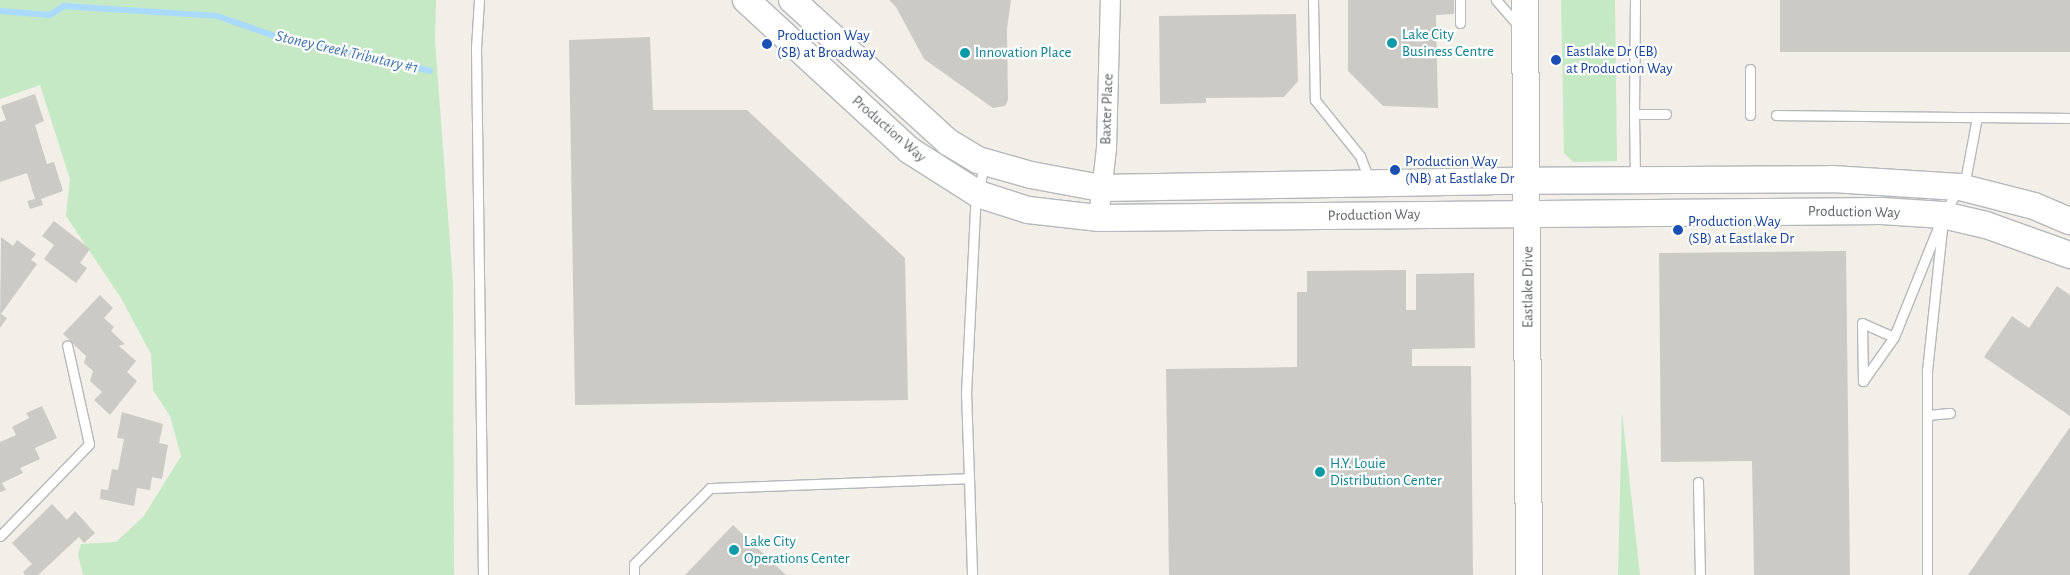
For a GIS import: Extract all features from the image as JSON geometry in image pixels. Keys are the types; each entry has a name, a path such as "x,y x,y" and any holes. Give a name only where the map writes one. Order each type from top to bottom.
{"street":[{"name":"Production Way","path":"746,0 909,150 978,194 1028,210 1098,218 1882,211 1943,215 1986,225 2070,255"},
{"name":"Production Way","path":"792,0 948,142 985,162 1101,188 1527,181 1832,179 1960,187 2034,206 2070,221"},
{"name":"Baxter Place","path":"1098,218 1106,148 1110,0"},
{"name":"Eastlake Drive","path":"1525,0 1529,575"}],"lane":[{"path":"479,0 476,48 483,575"},
{"path":"1313,0 1315,100 1360,156 1371,185"},
{"path":"1460,0 1460,23"},
{"path":"1496,0 1526,34"},
{"path":"1635,0 1635,181"},
{"path":"1750,69 1750,115"},
{"path":"1634,114 1666,114"},
{"path":"1776,115 2070,118"},
{"path":"1894,337 1862,323 1863,381 1894,337 1943,215 1970,167 1977,116"},
{"path":"972,575 966,394 978,194 985,162"},
{"path":"1927,575 1927,371 1943,215"},
{"path":"0,536 89,444 67,345"},
{"path":"1927,415 1950,412"},
{"path":"634,575 634,564 710,488 969,478"},
{"path":"1698,482 1700,575"}],"green space":[{"path":"0,0 436,0 435,40 453,284 454,575 83,575 78,554 81,544 116,542 144,516 181,456 170,416 153,390 151,354 121,298 66,216 70,179 40,85 0,99"},
{"path":"1561,0 1615,0 1617,161 1573,162 1564,153"},
{"path":"1622,412 1640,575 1618,575"}],"building":[{"name":"Innovation Place","path":"889,0 1011,0 1007,29 1008,100 1005,106 993,108 924,59 896,7"},
{"name":"Lake City Business Centre","path":"1348,0 1454,0 1454,14 1436,15 1438,108 1383,106 1348,71"},
{"path":"1780,0 2070,0 2070,52 1780,52"},
{"path":"1296,14 1298,81 1284,97 1206,98 1206,103 1160,104 1159,16"},
{"path":"650,37 653,110 747,110 905,258 908,400 575,405 569,40"},
{"path":"35,94 44,121 35,125 47,164 54,162 63,191 41,199 43,205 30,209 27,201 35,199 27,173 0,182 0,122 6,120 1,106"},
{"path":"54,221 90,249 80,263 87,268 76,283 44,259 54,245 42,236"},
{"path":"1,237 13,246 17,240 36,254 31,260 37,264 1,314 7,318 0,328"},
{"path":"1846,251 1850,575 1754,575 1752,461 1661,462 1659,253"},
{"name":"H.Y. Louie Distribution Center","path":"1406,270 1406,310 1416,310 1416,274 1474,273 1475,348 1412,349 1412,366 1471,366 1473,575 1169,575 1166,369 1297,367 1297,292 1307,292 1307,271"},
{"path":"2057,286 2070,295 2070,416 1984,357 2012,316 2029,328"},
{"path":"100,295 113,308 104,318 114,327 111,331 125,344 119,346 136,361 127,372 137,381 110,415 94,400 102,392 90,381 93,371 84,363 86,356 63,334"},
{"path":"42,406 57,438 35,448 40,459 20,468 23,473 2,483 6,490 0,492 0,442 16,435 12,427 29,418 26,413"},
{"path":"122,412 163,424 159,443 168,445 162,479 152,477 150,490 137,488 134,506 100,499 101,489 108,490 112,469 118,470 124,439 117,438"},
{"path":"2070,427 2070,575 1968,575"},
{"path":"52,504 67,520 75,511 95,533 84,543 79,537 38,575 25,575 23,572 32,564 12,543"},
{"name":"Lake City Operations Center","path":"733,525 786,575 685,575"}],"waterway":[{"name":"Stoney Creek Tributary #1","path":"0,11 50,15 64,6 217,16 289,41 363,54 430,71"}],"place":[{"name":"Lake City Business Centre","path":"1392,43"},
{"name":"Production Way (SB) at Broadway","path":"767,44"},
{"name":"Innovation Place","path":"965,53"},
{"name":"Eastlake Dr (EB) at Production Way","path":"1556,60"},
{"name":"Production Way (NB) at Eastlake Dr","path":"1395,170"},
{"name":"Production Way (SB) at Eastlake Dr","path":"1678,230"},
{"name":"H.Y. Louie Distribution Center","path":"1320,472"},
{"name":"Lake City Operations Center","path":"734,550"}]}
